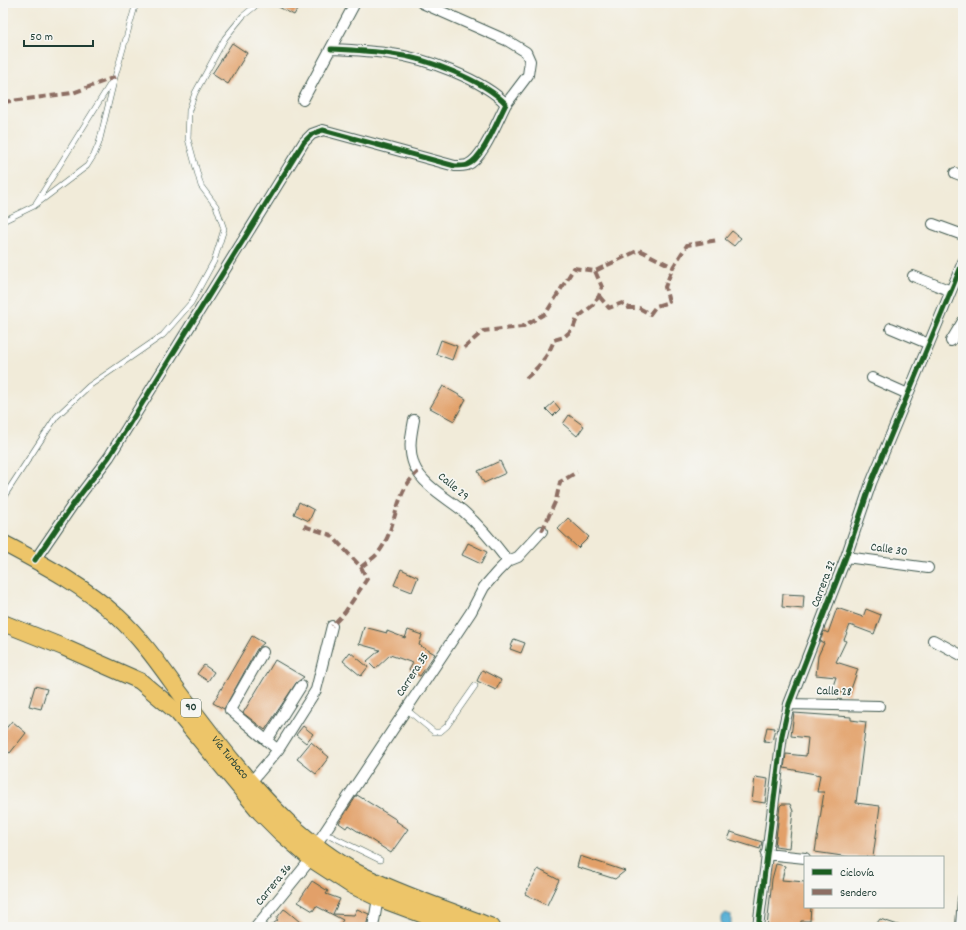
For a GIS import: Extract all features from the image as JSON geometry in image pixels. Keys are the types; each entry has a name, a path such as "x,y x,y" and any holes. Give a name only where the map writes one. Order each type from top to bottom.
{"highway":[{"name":"Vía Turbaco","path":"3,543 64,575 90,593 119,618 144,645 251,782 290,823 317,847 351,885 378,898 456,927"},
{"path":"3,554 40,572 64,575"},
{"path":"3,614 54,633 63,647"},
{"name":"Vía Turbaco","path":"3,623 63,647 140,681 158,694 177,712 260,812 281,833 317,847 355,871 380,883 492,927"}],"street":[{"path":"303,100 355,3"},
{"path":"35,560 74,502 108,458 304,142 312,134 323,130 455,166 467,165 475,160 486,143 506,104 528,75 530,61 526,52 508,41 422,3"},
{"path":"331,49 394,54 430,63 496,94 506,104"},
{"path":"933,224 963,235"},
{"name":"Carrera 32","path":"758,927 782,735 789,704 846,557 871,482 963,262"},
{"path":"913,276 951,291"},
{"path":"951,341 963,321"},
{"path":"891,328 929,344"},
{"path":"872,378 908,394"},
{"name":"Calle 29","path":"414,420 409,446 415,465 422,477 463,512 495,545 508,562"},
{"name":"Carrera 35","path":"317,847 470,612 484,587 508,562 518,557 542,531"},
{"name":"Calle 30","path":"846,557 928,568"},
{"path":"251,782 278,750 316,690 332,626"},
{"path":"933,640 963,656"},
{"path":"263,652 230,710 268,740 278,750"},
{"path":"268,740 302,686"},
{"name":"Calle 28","path":"789,704 879,706"},
{"name":"Carrera 36","path":"256,927 317,847"},
{"path":"766,854 804,858"},
{"path":"372,927 378,898"},
{"path":"962,922 963,898"}],"lane":[{"path":"3,221 34,206 87,166 94,156 99,143 115,77 136,3"},
{"path":"3,498 56,417 89,386 163,335 191,303 214,261 224,229 216,206 201,186 188,139 190,110 195,93 225,38 242,16 259,3"},
{"path":"34,206 115,77"},
{"path":"3,403 5,408 3,417"},
{"path":"406,709 434,732 440,732 447,726 475,686"},
{"path":"317,847 331,836 380,860"}],"water":[{"path":"726,913 731,915 731,927 723,927 721,916"}],"building":[{"path":"271,3 301,3 294,15"},
{"path":"232,43 247,53 228,84 212,74"},
{"path":"732,231 741,238 734,246 725,239"},
{"path":"441,340 457,346 452,360 436,354"},
{"path":"443,386 466,399 454,421 430,408"},
{"path":"554,402 560,409 553,416 546,409"},
{"path":"569,415 584,426 577,436 563,424"},
{"path":"500,461 506,473 484,483 478,471"},
{"path":"299,502 314,510 309,521 294,514"},
{"path":"568,518 589,537 578,548 558,529"},
{"path":"468,543 487,552 481,564 462,555"},
{"path":"401,569 418,577 412,592 394,585"},
{"path":"783,594 804,595 803,609 782,607"},
{"path":"837,608 863,617 866,609 881,615 874,634 850,625 844,640 846,641 836,662 858,669 849,695 832,689 836,677 816,675 818,656 824,643 820,641 824,631 828,633"},
{"path":"364,627 387,633 387,631 405,638 408,630 422,635 419,645 435,654 420,676 409,670 413,663 390,655 375,669 367,661 380,650 359,644"},
{"path":"252,636 264,643 257,649 224,709 213,703"},
{"path":"514,639 525,643 521,653 510,649"},
{"path":"350,652 368,667 361,676 343,661"},
{"path":"275,660 304,677 296,683 265,730 243,713"},
{"path":"204,665 214,672 208,681 197,674"},
{"path":"482,670 501,680 496,690 477,681"},
{"path":"35,686 47,689 41,709 29,706"},
{"path":"794,713 851,717 851,720 866,722 856,803 880,806 873,856 842,856 815,852 824,792 817,792 820,775 784,768 786,754 806,756 808,738 791,736"},
{"path":"12,721 26,733 10,753 3,748 3,732"},
{"path":"303,726 313,734 306,743 296,735"},
{"path":"767,727 775,728 772,742 764,741"},
{"path":"311,742 329,757 316,774 297,759"},
{"path":"755,777 768,779 765,803 752,801"},
{"path":"357,795 397,820 396,821 408,829 391,853 348,825 346,828 339,823"},
{"path":"782,804 790,804 793,811 789,848 775,846 780,806"},
{"path":"731,832 762,842 760,849 728,839"},
{"path":"580,856 625,871 615,879 577,867"},
{"path":"776,864 785,866 782,880 804,882 804,908 811,908 810,921 801,921 800,927 767,927 772,879"},
{"path":"538,869 559,880 547,905 525,894"},
{"path":"312,881 328,891 326,894 340,899 333,914 354,915 357,909 369,914 366,927 338,927 343,920 316,906 313,911 298,902"},
{"path":"284,909 306,927 269,927 278,920 276,919"},
{"path":"880,919 901,926 874,927"}],"marked path":[{"path":"3,102 73,93 115,77"},
{"path":"464,348 483,331 522,327 546,313 574,268 595,271 639,250 673,267 687,245 718,240"},
{"path":"599,296 609,308 622,303 629,308 639,308 650,314 656,306 669,302 665,287 673,267"},
{"path":"526,378 543,361 554,340 564,337 573,329 577,318 592,306 599,296 602,287 595,271"},
{"path":"361,567 376,555 384,543 404,490 410,480 418,472"},
{"path":"542,531 556,500 560,482 577,472"},
{"path":"304,526 331,535 361,567 367,579 345,612 332,626"}],"cycle path":[{"path":"35,560 74,503 109,457 304,142 312,134 323,130 455,166 464,166 473,161 479,155 506,104 484,87 437,65 405,56 331,49"},
{"path":"758,927 782,735 789,704 846,557 871,483 963,262"}]}
